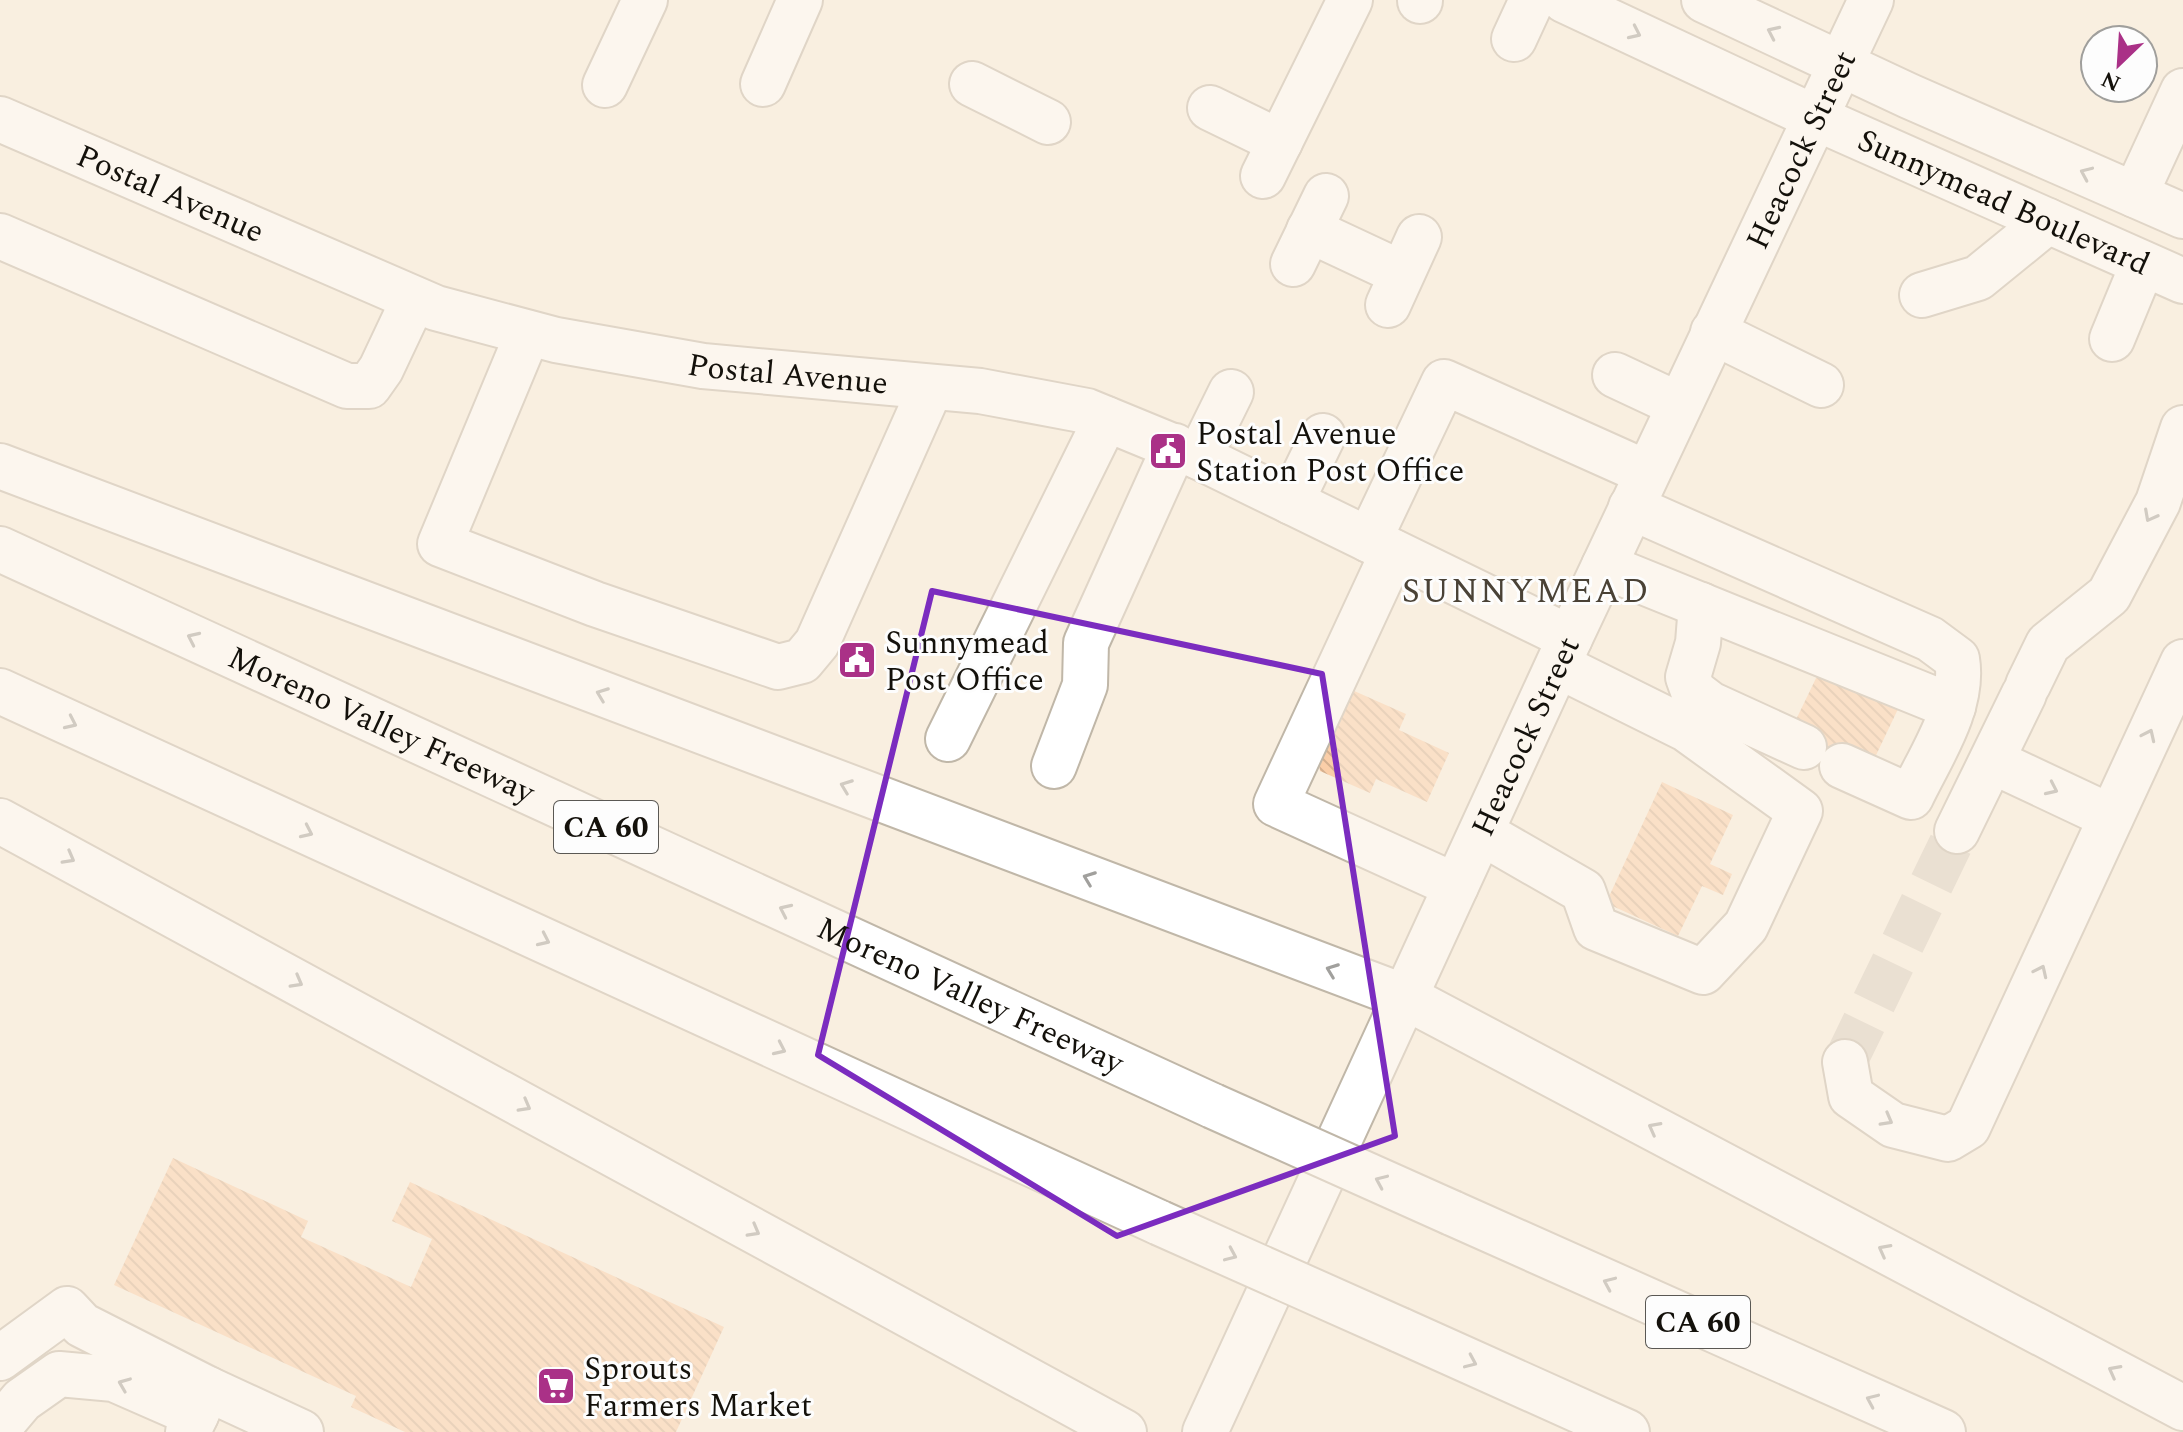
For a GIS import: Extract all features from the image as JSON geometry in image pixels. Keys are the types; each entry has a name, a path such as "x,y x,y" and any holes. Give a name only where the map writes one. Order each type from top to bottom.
{"main road":[{"path":"605,85 645,0"},
{"path":"763,84 800,0"},
{"path":"1210,108 1271,159 1350,0"},
{"path":"1514,39 1532,0"},
{"name":"Sunnymead Boulevard","path":"1564,0 1816,118 2183,281"},
{"name":"Heacock Street","path":"1205,1432 1639,490 1871,0"},
{"name":"Sunnymead Boulevard","path":"1720,3 1841,65 2183,216"},
{"path":"972,84 1048,122"},
{"path":"2135,195 2183,91"},
{"name":"Postal Avenue","path":"0,119 436,308 528,333 703,366 980,391 1087,411 1187,452 1381,546 1565,652 1686,729 1800,811 1746,926 1703,972 1596,928 1583,891 1482,833"},
{"path":"1922,295 1978,278 2048,221"},
{"path":"1309,230 1403,272"},
{"path":"0,236 347,386 369,386 381,369 414,299"},
{"path":"2112,339 2143,264"},
{"path":"1713,332 1821,385"},
{"path":"528,333 440,544 595,604 778,667 802,661 817,643 931,387"},
{"path":"1615,375 1679,405"},
{"path":"1456,886 1276,804 1444,382 1639,490 1930,639 1957,659 1960,676 1953,707 1911,797 1842,766"},
{"path":"1054,766 1085,685 1086,643 1187,452 1231,392"},
{"path":"948,739 1106,419"},
{"path":"1291,502 1323,436"},
{"path":"1957,831 1998,748 1994,707 2026,690 2048,644 2109,595 2178,457"},
{"path":"0,466 1405,997 2183,1408"},
{"name":"Moreno Valley Freeway","path":"0,549 1213,1106 1943,1432"},
{"path":"1604,566 1953,707"},
{"path":"1701,605 1698,643 1688,677 1693,691 1710,704 1804,747"},
{"path":"1845,1062 1851,1096 1893,1125 1948,1139 1968,1127 2183,662"},
{"path":"0,691 1160,1223 1627,1432"},
{"path":"1998,748 2111,817"},
{"path":"0,821 1124,1432"},
{"path":"0,1358 67,1309 82,1325 197,1412"},
{"path":"0,1426 22,1400 59,1374 114,1379 197,1412 301,1432"}],"highlighted area":[{"path":"932,591 1322,674 1395,1136 1117,1236 818,1055"}],"building":[{"path":"1819,672 1898,709 1869,770 1838,775 1799,757 1791,730"},
{"path":"1352,690 1406,714 1399,730 1449,753 1427,802 1376,779 1370,793 1320,771 1319,764"},
{"path":"1662,782 1733,815 1710,864 1732,874 1723,895 1702,886 1678,936 1606,903"},
{"path":"173,1158 308,1221 301,1237 411,1287 432,1239 392,1221 410,1182 724,1327 676,1432 405,1432 351,1407 356,1396 114,1285"}],"tunnel":[{"path":"1845,1062 1957,831"}],"place":[{"name":"Postal Avenue Station Post Office","path":"1168,451"},
{"name":"Sunnymead Post Office","path":"857,660"},
{"name":"Sprouts Farmers Market","path":"556,1386"}],"district":[{"name":"SUNNYMEAD","path":"1526,590"}]}
